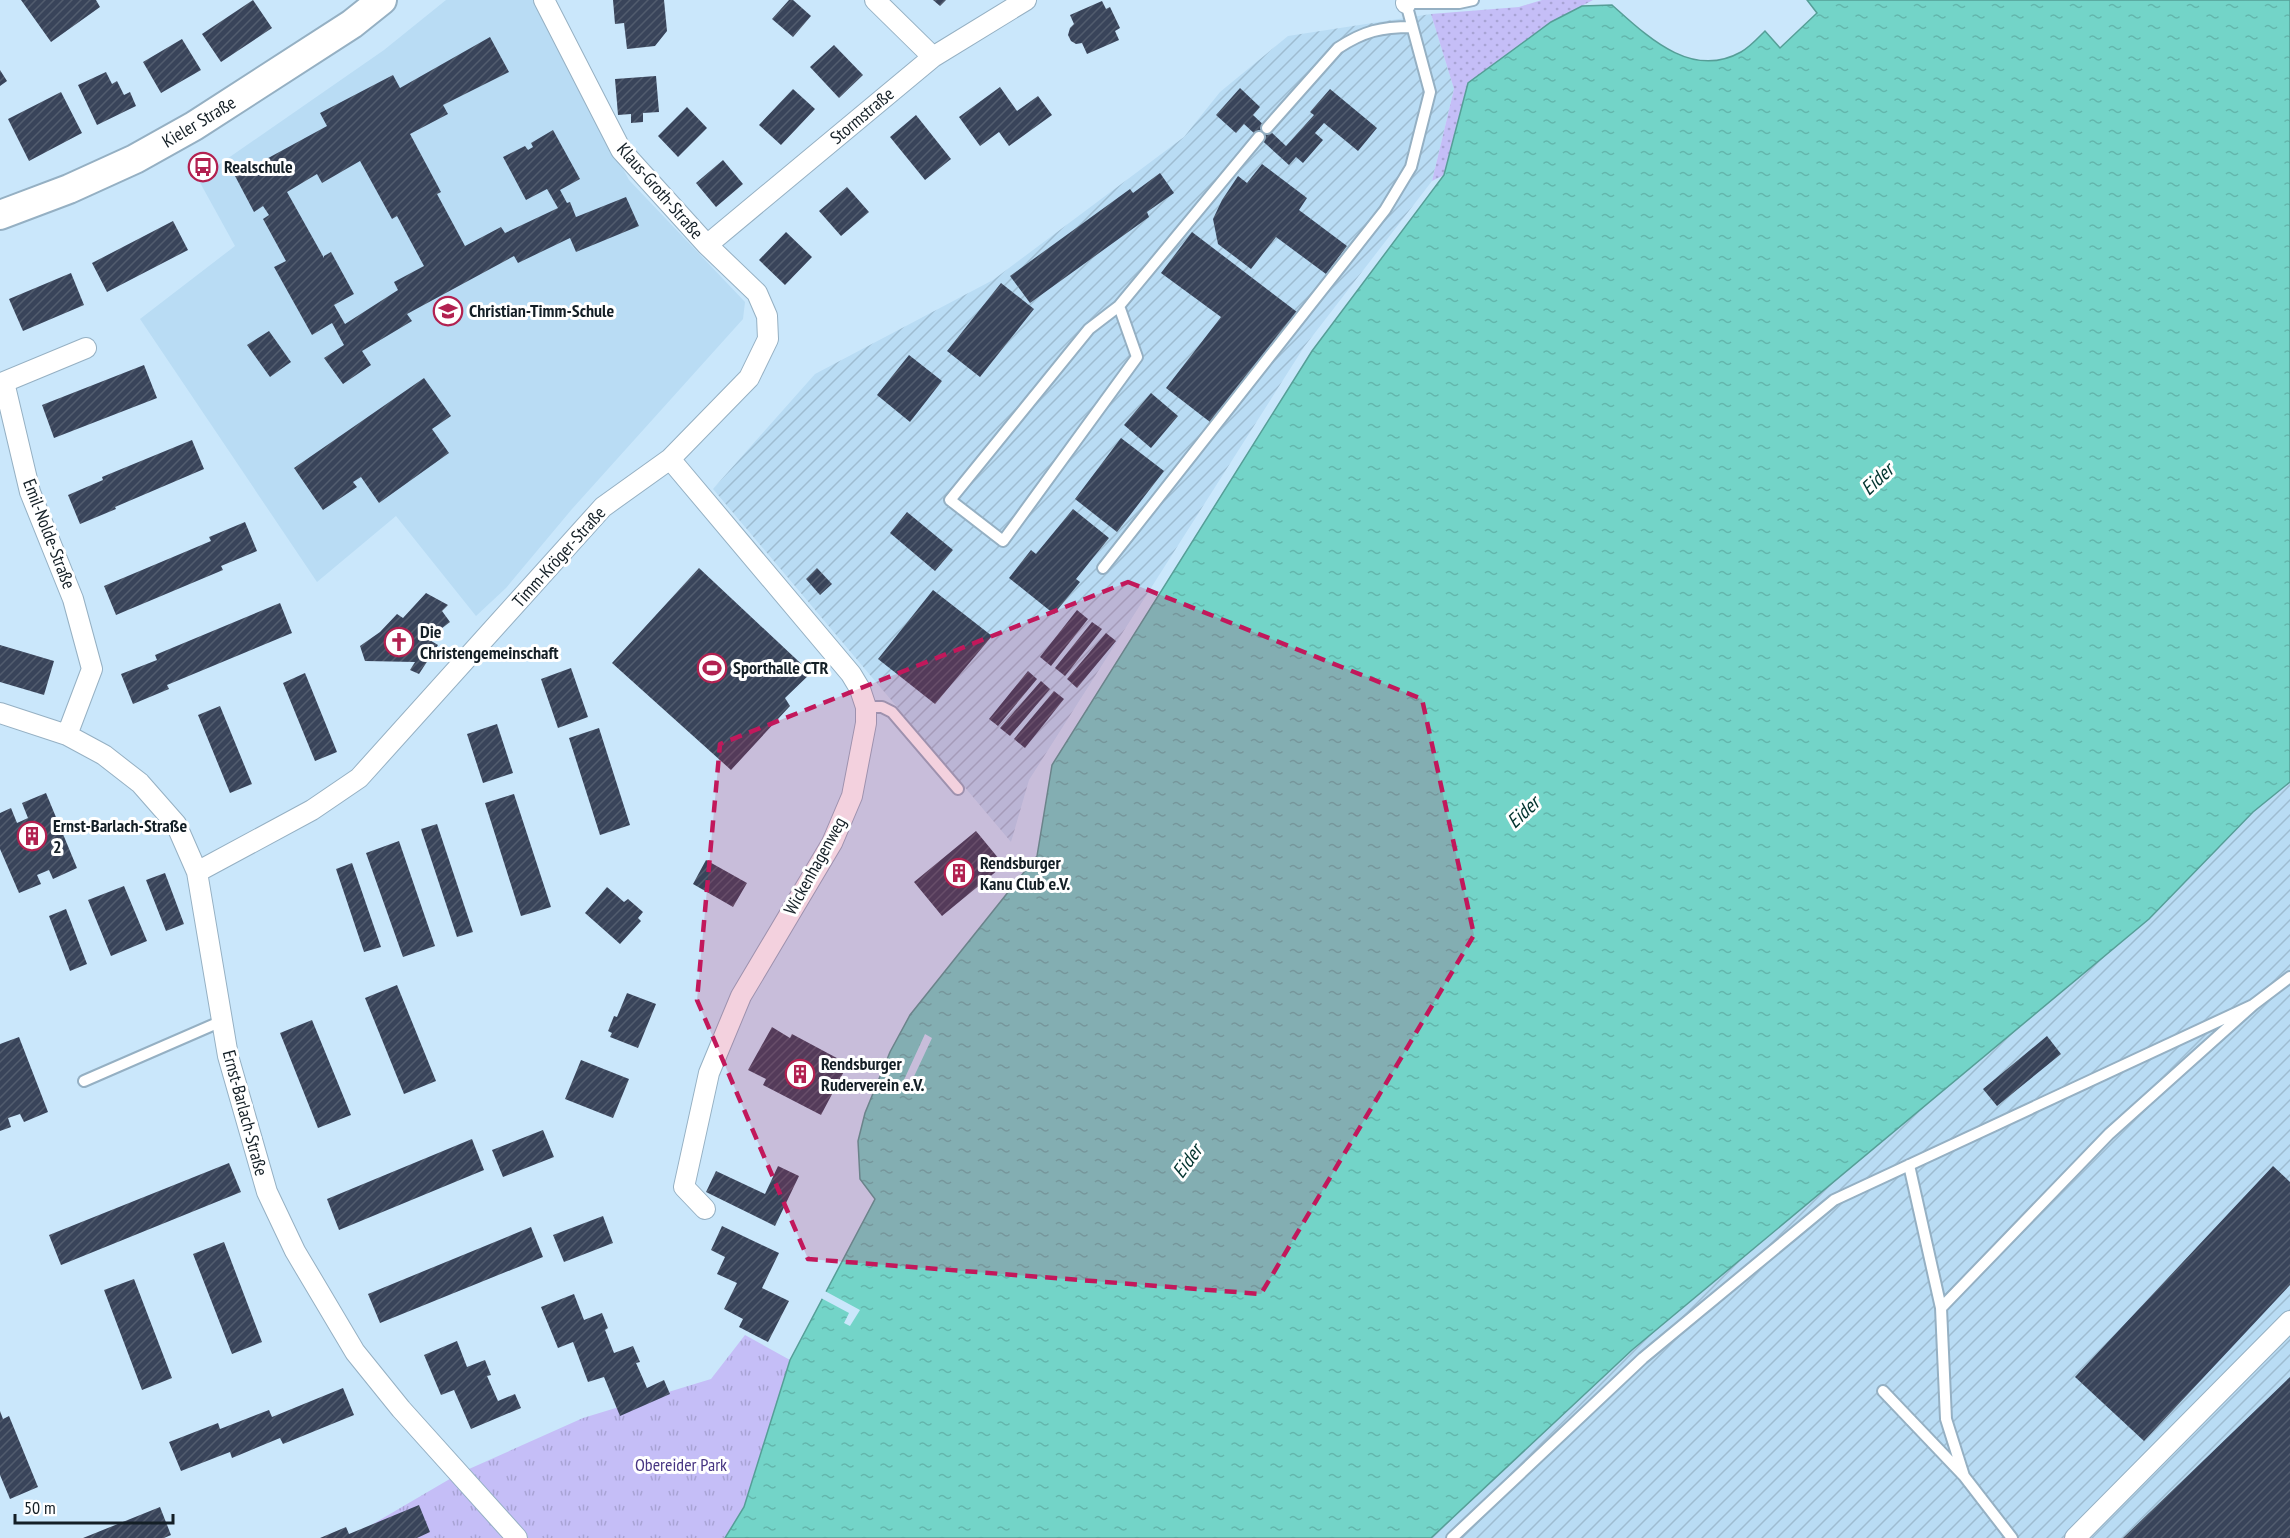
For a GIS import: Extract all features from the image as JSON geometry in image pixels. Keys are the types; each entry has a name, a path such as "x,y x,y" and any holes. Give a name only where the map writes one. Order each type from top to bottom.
{"main road":[{"name":"Kieler Straße","path":"2,208 69,189 135,159 245,94 352,24 382,0"}],"street":[{"name":"Klaus-Groth-Straße","path":"544,0 621,150 707,245 757,293 767,316 768,339"},
{"path":"875,0 933,57"},
{"name":"Stormstraße","path":"707,245 933,57 1026,0"},
{"name":"Timm-Kröger-Straße","path":"197,872 312,810 359,778 603,507 670,459 749,378 768,339"},
{"name":"Emil-Nolde-Straße","path":"68,735 92,669 73,599 30,492 3,382 86,348"},
{"name":"Wickenhagenweg","path":"670,459 852,674 866,707 866,723 852,796 836,834 741,996 709,1073 684,1187 705,1209"},
{"name":"Ernst-Barlach-Straße","path":"0,713 68,735 104,755 140,783 176,824 197,872 228,1056 267,1192 300,1259 355,1352 401,1409 517,1538"},
{"path":"2076,1538 2290,1321"}],"lane":[{"path":"1103,568 1385,210 1411,167 1430,92 1407,1 1459,3 1473,0"},
{"path":"1267,128 1338,48 1352,39 1377,29 1412,27"},
{"path":"1119,306 1137,357 1003,541 950,500 1089,329 1119,306 1259,137"},
{"path":"866,707 882,707 892,712 958,789"},
{"path":"1941,1308 2109,1134 2253,1005 2290,977"},
{"path":"1452,1538 1643,1358 1834,1200 2253,1005"},
{"path":"84,1081 222,1021"},
{"path":"1909,1165 1941,1308 1946,1419 1964,1476"},
{"path":"1883,1391 1964,1476 2012,1538"}],"highlighted area":[{"path":"1128,582 1422,699 1474,935 1261,1294 808,1259 697,1000 720,744"}],"shaded area":[{"name":"Christian-Timm-Schule","path":"446,0 533,0 629,180 745,302 743,319 572,509 506,588 476,616 396,516 317,582 140,319 235,246 198,179 384,50"},
{"path":"1431,14 1454,89 1432,181 1304,347 1029,780 1011,842 713,489 815,374 993,280 1184,137 1220,92 1288,36"},
{"path":"2290,782 2290,1538 1431,1538 1632,1350 2149,919 2253,812"}],"green space":[{"path":"1542,0 1593,0 1551,22 1468,83 1444,175 1432,181 1454,89 1431,14 1519,7"},
{"name":"Obereider Park","path":"745,1335 790,1360 744,1507 725,1538 349,1538 460,1473 583,1418 711,1379"}],"water":[{"name":"Eider","path":"1807,0 2290,0 2290,782 2253,812 2149,919 1632,1350 1431,1538 725,1538 744,1507 790,1360 875,1199 860,1179 858,1141 865,1113 890,1052 910,1015 1037,856 1052,765 1312,351 1444,175 1468,83 1551,22 1582,6 1612,5 1655,41 1671,51 1687,58 1705,61 1723,59 1741,52 1765,31 1780,48 1817,13"}],"pier":[{"path":"925,1034 932,1038 910,1085 903,1082"},
{"path":"823,1290 860,1310 850,1326 844,1323 849,1313 819,1297"}],"building":[{"path":"21,0 96,0 100,7 51,42"},
{"path":"253,0 272,28 221,62 202,34"},
{"path":"613,0 664,0 667,31 655,46 627,49 624,23 615,24"},
{"path":"789,0 793,0 811,16 793,37 772,19"},
{"path":"933,0 946,0 940,6"},
{"path":"1102,1 1106,9 1110,7 1120,28 1115,31 1119,40 1087,54 1082,43 1076,44 1068,35 1074,24 1070,15"},
{"path":"490,37 509,72 443,105 448,114 410,134 441,192 437,194 465,246 501,227 505,233 558,208 547,189 526,200 503,157 525,146 528,150 533,147 531,143 553,130 580,179 560,190 567,203 570,202 576,217 626,197 639,226 576,252 570,238 518,263 514,256 407,314 412,321 362,351 371,365 343,384 324,358 344,345 332,323 312,335 274,267 286,261 263,219 269,215 263,206 254,212 235,176 327,126 320,113 393,75 400,88","holes":["360,161 392,219 397,216 424,266 394,282 398,290 345,324 334,305 354,294 331,252 324,258 287,192 317,174 322,183"]},
{"path":"182,39 201,70 161,93 143,62"},
{"path":"834,45 863,75 839,98 810,67"},
{"path":"0,70 7,81 0,86"},
{"path":"106,72 112,84 117,81 124,95 130,92 136,106 97,125 78,85"},
{"path":"656,76 659,112 643,113 643,122 631,123 631,114 618,115 615,79"},
{"path":"1000,87 1017,111 1038,96 1052,115 1009,146 999,132 980,146 959,117"},
{"path":"1240,88 1260,107 1253,115 1286,146 1314,115 1310,112 1330,89 1377,128 1358,151 1324,123 1315,133 1323,140 1303,163 1296,157 1289,165 1244,124 1236,133 1216,115"},
{"path":"793,89 815,109 781,145 759,125"},
{"path":"61,92 82,133 29,161 8,119"},
{"path":"687,107 707,128 678,157 658,136"},
{"path":"916,115 951,159 925,180 890,137"},
{"path":"723,160 743,184 716,207 696,183"},
{"path":"1262,164 1307,198 1299,210 1347,246 1326,274 1276,237 1251,269 1218,244 1213,219 1222,200 1238,176 1247,183"},
{"path":"1160,173 1174,193 1147,212 1149,217 1030,303 1010,276 1130,189 1133,193"},
{"path":"847,187 869,212 841,236 819,211"},
{"path":"173,221 188,250 107,292 92,263"},
{"path":"786,232 812,257 785,285 759,260"},
{"path":"1192,232 1297,312 1210,422 1166,388 1221,317 1161,273"},
{"path":"71,273 84,305 23,331 9,299"},
{"path":"1001,283 1034,309 980,377 947,351"},
{"path":"269,331 291,362 270,377 247,345"},
{"path":"909,355 942,381 910,422 877,395"},
{"path":"144,365 157,398 54,438 42,405"},
{"path":"424,378 451,416 432,429 449,453 379,503 361,477 353,482 357,487 323,510 294,468"},
{"path":"1151,393 1178,416 1151,448 1124,425"},
{"path":"1121,438 1164,471 1117,532 1075,499"},
{"path":"192,440 204,469 80,524 68,495 103,480 102,477"},
{"path":"1073,509 1109,538 1076,579 1080,582 1054,614 1009,578 1031,550 1036,554"},
{"path":"907,512 953,550 935,571 890,533"},
{"path":"245,522 257,551 221,566 223,570 116,615 104,586 211,541 209,537"},
{"name":"Sporthalle CTR","path":"699,568 811,673 785,698 790,706 731,770 612,663"},
{"path":"817,568 832,584 820,595 806,579"},
{"path":"933,590 992,636 935,704 878,659"},
{"name":"Die Christengemeinschaft","path":"426,593 448,605 442,611 450,622 428,639 438,645 419,674 410,670 415,662 365,661 360,646 380,632 397,614 403,618"},
{"path":"280,603 292,633 167,685 169,689 133,704 121,674 157,660 155,655"},
{"path":"1077,610 1088,619 1051,666 1040,657"},
{"path":"1092,622 1102,629 1065,676 1055,668"},
{"path":"1106,633 1116,641 1077,688 1067,679"},
{"path":"0,645 54,661 44,695 0,682"},
{"path":"571,668 588,717 558,728 541,679"},
{"path":"1028,671 1037,679 998,726 989,719"},
{"path":"305,673 337,752 315,761 283,683"},
{"path":"1041,681 1050,689 1010,736 1000,728"},
{"path":"1054,691 1064,699 1025,748 1014,739"},
{"path":"220,706 252,784 230,793 198,715"},
{"path":"497,724 513,773 483,783 467,734"},
{"path":"599,728 630,825 600,835 569,738"},
{"name":"Ernst-Barlach-Straße 2","path":"46,793 77,868 53,879 49,870 37,875 41,884 19,893 0,849 0,813 11,808 17,823 28,818 22,803"},
{"path":"514,794 551,907 521,916 485,803"},
{"path":"437,824 473,932 457,937 421,829"},
{"name":"Rendsburger Kanu Club e.V.","path":"976,831 1004,865 942,916 914,882"},
{"path":"399,841 435,946 403,957 366,853"},
{"path":"706,860 747,883 733,907 693,884"},
{"path":"352,863 381,947 364,952 336,869"},
{"path":"165,873 184,924 166,931 146,880"},
{"path":"124,886 147,941 111,956 88,900"},
{"path":"607,887 624,902 628,899 643,912 638,918 641,921 620,944 585,913"},
{"path":"66,909 87,964 70,971 49,916"},
{"path":"397,985 436,1081 404,1094 365,998"},
{"path":"627,993 656,1004 638,1048 610,1037 612,1033 608,1031"},
{"path":"312,1020 351,1115 318,1128 280,1033"},
{"name":"Rendsburger Ruderverein e.V.","path":"772,1027 790,1038 792,1034 848,1064 821,1115 763,1085 766,1079 748,1070"},
{"path":"2047,1036 2061,1054 1997,1106 1983,1089"},
{"path":"19,1037 48,1112 24,1122 20,1114 8,1118 11,1127 0,1131 0,1044"},
{"path":"581,1060 629,1079 613,1118 565,1099"},
{"path":"543,1130 554,1157 503,1177 492,1150"},
{"path":"472,1139 484,1170 339,1230 327,1199"},
{"path":"229,1163 241,1192 61,1265 49,1235"},
{"path":"778,1166 799,1176 775,1226 706,1192 716,1171 765,1194"},
{"path":"2273,1166 2290,1182 2290,1285 2144,1441 2075,1377"},
{"path":"603,1216 613,1243 564,1262 553,1235"},
{"path":"722,1226 779,1253 762,1288 789,1301 768,1342 739,1327 743,1319 724,1309 737,1283 717,1274 725,1257 711,1250"},
{"path":"531,1227 543,1257 380,1323 368,1294"},
{"path":"224,1242 262,1342 232,1354 193,1254"},
{"path":"134,1279 172,1378 142,1390 104,1290"},
{"path":"574,1294 584,1320 602,1313 608,1328 605,1330 614,1353 633,1346 640,1362 636,1363 647,1388 664,1380 670,1394 620,1416 604,1377 588,1382 573,1342 558,1348 541,1307"},
{"path":"457,1341 467,1367 485,1360 491,1375 487,1376 498,1401 515,1394 521,1408 471,1429 454,1390 441,1395 424,1355"},
{"path":"2290,1377 2290,1538 2123,1538"},
{"path":"343,1388 354,1415 283,1444 280,1438 232,1458 230,1452 181,1471 169,1442 218,1423 220,1429 269,1410 272,1417"},
{"path":"0,1411 3,1419 9,1416 38,1487 10,1499 0,1475"},
{"path":"419,1505 430,1532 417,1538 320,1538 346,1527 349,1534"},
{"path":"160,1507 171,1535 164,1538 83,1538"}],"place":[{"name":"Realschule","path":"203,167"},
{"name":"Christian-Timm-Schule","path":"448,311"},
{"name":"Die Christengemeinschaft","path":"399,642"},
{"name":"Sporthalle CTR","path":"712,668"},
{"name":"Ernst-Barlach-Straße 2","path":"32,836"},
{"name":"Rendsburger Kanu Club e.V.","path":"959,873"},
{"name":"Rendsburger Ruderverein e.V.","path":"800,1074"}]}
